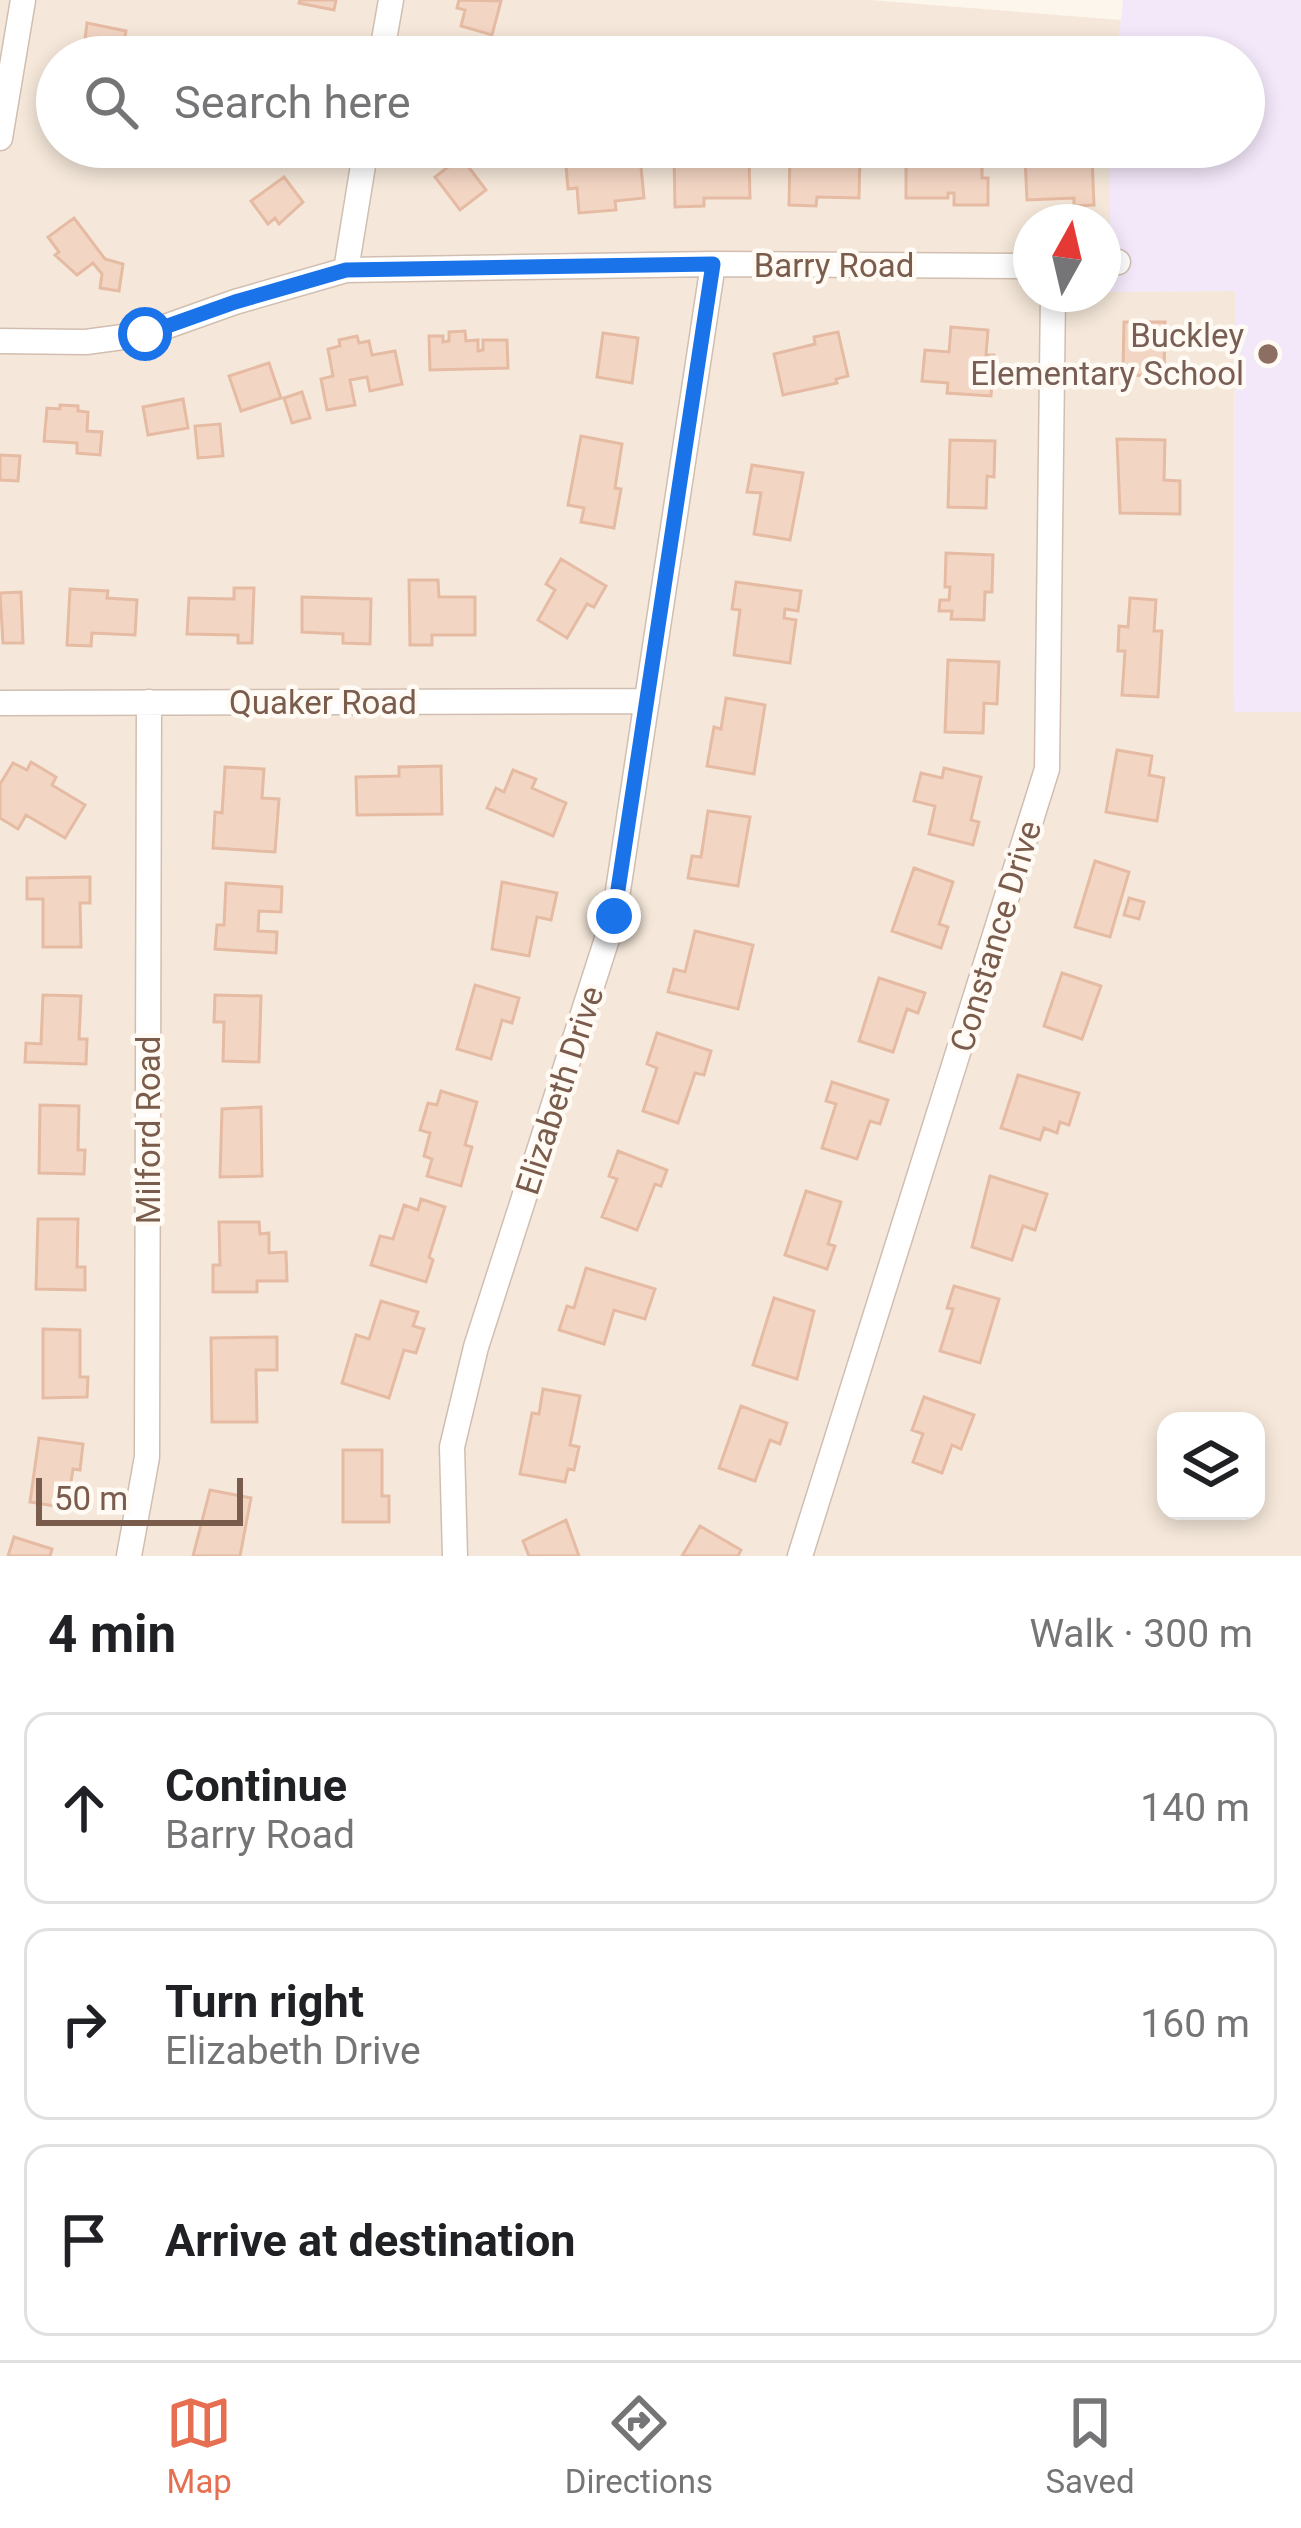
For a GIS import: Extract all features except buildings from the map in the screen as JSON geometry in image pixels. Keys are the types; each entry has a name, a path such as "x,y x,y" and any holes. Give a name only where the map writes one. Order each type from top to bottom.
{"street":[{"path":"0,138 23,0"},
{"path":"385,36 391,0"},
{"path":"346,270 363,168"},
{"name":"Barry Road","path":"0,341 86,342 145,334 346,270 713,264 1013,266"},
{"name":"Elizabeth Drive","path":"455,1556 452,1447 476,1347 614,916 713,264"},
{"name":"Constance Drive","path":"800,1556 1047,769 1053,312"},
{"name":"Quaker Road","path":"0,703 647,701"},
{"name":"Milford Road","path":"128,1556 147,1457 149,702"}],"shaded area":[{"path":"0,0 870,0 1121,20 1119,36 36,36 36,168 1130,168 1235,291 1234,712 1301,712 1301,1556 0,1556"},
{"name":"Buckley Elementary School","path":"1123,0 1301,0 1301,712 1234,712 1235,291 1121,292 1121,204 1110,204 1110,168 1265,168 1265,36 1119,36"}],"place":[{"name":"Buckley Elementary School","path":"1268,354"}],"route":[{"path":"145,334 346,270 713,264 614,916"}]}
